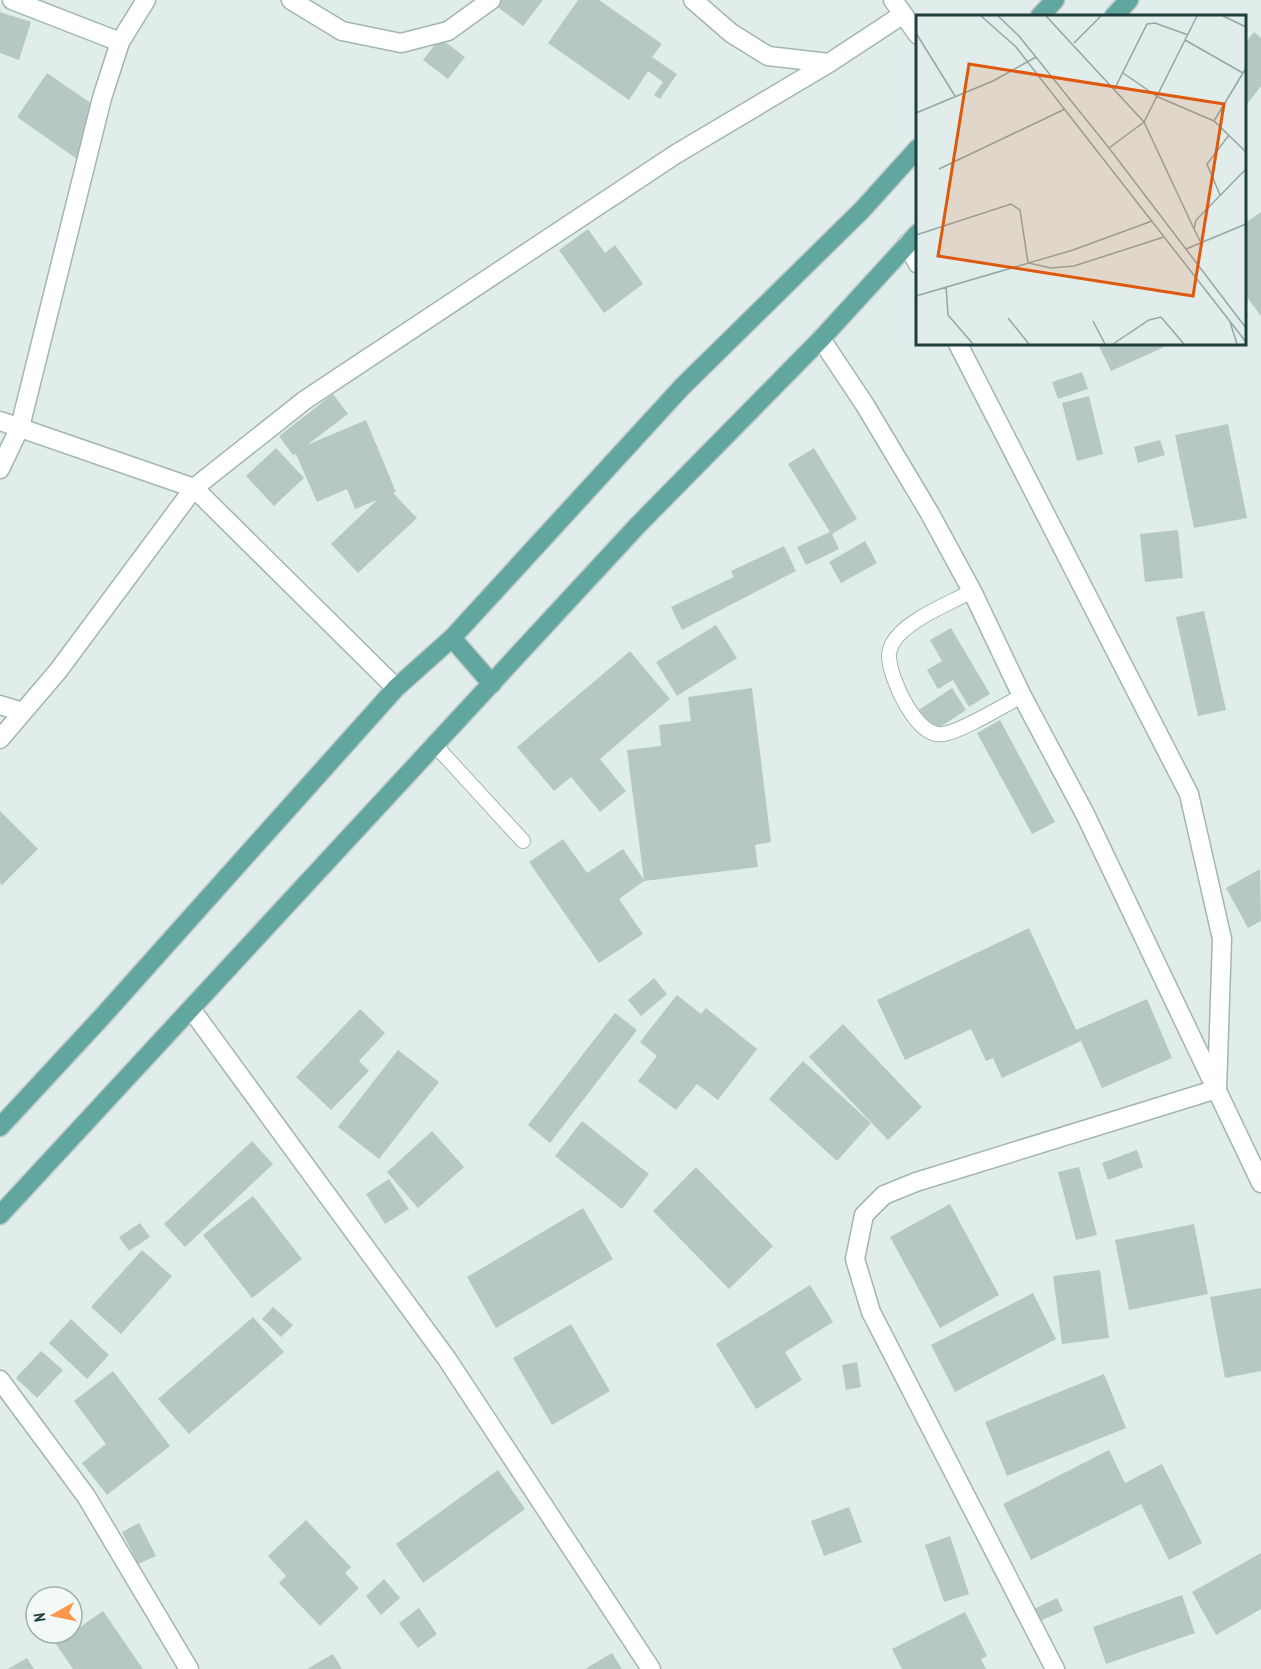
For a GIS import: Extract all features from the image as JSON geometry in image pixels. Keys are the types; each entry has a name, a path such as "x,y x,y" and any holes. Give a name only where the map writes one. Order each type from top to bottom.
{"main road":[{"path":"1041,15 1055,0"},
{"path":"1115,15 1129,0"},
{"path":"0,1127 101,1018 396,688 452,638 682,387 862,210 916,150"},
{"path":"0,1215 638,525 821,339 912,238"},
{"path":"452,638 492,684"}],"street":[{"path":"12,0 120,42"},
{"path":"0,469 20,427 102,98 120,42 146,0"},
{"path":"291,0 342,31 401,43 448,32 491,0"},
{"path":"693,0 731,33 768,56 829,63"},
{"path":"0,739 58,671 194,488 305,400 676,154 829,63 898,8 916,32"},
{"path":"912,238 916,255"},
{"path":"821,339 865,405 929,512 972,591 1022,696 1085,814 1261,1183"},
{"path":"959,345 1189,794 1222,939 1217,1089"},
{"path":"0,421 194,488 396,688"},
{"path":"0,705 23,712"},
{"path":"191,1008 447,1359 651,1669"},
{"path":"1055,1669 871,1312 855,1259 864,1215 884,1195 916,1182 1217,1089"},
{"path":"0,1380 86,1496 189,1669"}],"lane":[{"path":"972,591 909,625 893,643 888,656 902,699 927,732 941,735 956,730 1022,696"},
{"path":"435,745 523,841"}],"building":[{"path":"488,0 543,0 523,26"},
{"path":"578,0 599,0 662,44 652,57 677,74 660,99 654,95 663,82 648,71 629,100 548,43"},
{"path":"0,12 31,22 19,60 0,53"},
{"path":"1254,32 1261,38 1261,86 1246,105 1246,42"},
{"path":"440,38 465,57 448,79 423,60"},
{"path":"47,73 108,115 77,159 17,117"},
{"path":"1261,212 1261,316 1246,296 1246,223"},
{"path":"588,229 605,253 615,245 643,284 604,313 559,250"},
{"path":"1098,345 1169,345 1111,371"},
{"path":"1082,372 1088,389 1058,399 1052,382"},
{"path":"333,394 348,414 307,445 366,420 396,492 393,493 417,518 358,573 331,544 377,500 355,509 347,489 317,502 296,454 293,455 279,436"},
{"path":"1089,396 1103,454 1077,461 1062,403"},
{"path":"1228,424 1247,518 1194,528 1175,435"},
{"path":"1160,440 1165,455 1138,463 1134,447"},
{"path":"276,448 304,478 274,506 246,476"},
{"path":"814,448 857,519 832,534 839,549 806,565 797,547 830,532 788,464"},
{"path":"1178,530 1183,578 1145,582 1140,534"},
{"path":"865,541 877,563 841,583 829,562"},
{"path":"784,546 796,571 682,630 671,607 734,577 731,571"},
{"path":"1204,611 1226,710 1198,716 1176,617"},
{"path":"716,625 737,658 677,696 656,662"},
{"path":"951,628 990,694 969,707 953,680 938,689 927,670 942,661 930,640"},
{"path":"630,651 670,699 600,759 626,791 600,812 571,777 554,791 517,747"},
{"path":"752,688 771,842 755,845 758,867 644,881 619,899 643,934 599,963 529,862 563,839 587,873 623,849 644,880 627,750 661,746 659,725 691,721 688,697"},
{"path":"952,688 966,710 928,735 914,713"},
{"path":"1000,720 1055,822 1032,834 977,733"},
{"path":"0,811 38,849 2,885 0,883"},
{"path":"1260,869 1261,921 1248,928 1226,888"},
{"path":"1029,928 1076,1030 1147,999 1172,1058 1102,1088 1081,1041 1002,1078 993,1058 986,1061 971,1029 905,1060 877,1000"},
{"path":"654,978 667,994 641,1016 628,1000"},
{"path":"677,995 701,1014 706,1008 757,1049 718,1100 697,1084 676,1110 638,1081 657,1056 640,1042"},
{"path":"360,1009 385,1033 359,1061 369,1071 331,1110 296,1077"},
{"path":"615,1013 637,1030 550,1143 528,1125"},
{"path":"843,1024 922,1107 888,1140 809,1057"},
{"path":"398,1050 439,1082 379,1159 338,1127"},
{"path":"803,1061 871,1123 837,1161 769,1099"},
{"path":"582,1121 649,1174 622,1209 555,1156"},
{"path":"432,1131 464,1167 418,1208 387,1172"},
{"path":"252,1141 273,1164 185,1247 164,1224"},
{"path":"1137,1150 1143,1167 1108,1180 1102,1163"},
{"path":"696,1167 773,1246 729,1289 653,1211"},
{"path":"1079,1167 1097,1235 1076,1240 1058,1172"},
{"path":"389,1179 409,1209 385,1224 366,1194"},
{"path":"253,1196 302,1259 252,1298 203,1235"},
{"path":"950,1204 999,1295 940,1328 890,1237"},
{"path":"583,1208 613,1259 496,1328 467,1277"},
{"path":"140,1223 150,1237 129,1251 119,1237"},
{"path":"1194,1224 1208,1294 1129,1310 1115,1240"},
{"path":"142,1250 172,1276 121,1334 91,1307"},
{"path":"1100,1270 1109,1338 1062,1344 1053,1276"},
{"path":"810,1285 833,1322 785,1352 802,1380 756,1409 716,1344"},
{"path":"1261,1288 1261,1371 1225,1378 1210,1297"},
{"path":"1033,1293 1056,1339 955,1392 931,1345"},
{"path":"273,1307 293,1325 281,1337 262,1319"},
{"path":"253,1317 284,1352 189,1434 158,1399"},
{"path":"71,1319 109,1355 87,1379 49,1343"},
{"path":"571,1324 610,1391 552,1425 513,1358"},
{"path":"41,1351 63,1370 37,1398 16,1378"},
{"path":"857,1362 861,1387 846,1390 842,1365"},
{"path":"113,1371 170,1446 107,1495 82,1463 106,1444 74,1401"},
{"path":"1104,1374 1126,1428 1007,1476 985,1422"},
{"path":"1109,1450 1125,1483 1162,1464 1202,1543 1169,1560 1141,1504 1031,1560 1003,1504"},
{"path":"498,1470 525,1509 423,1583 396,1544"},
{"path":"849,1507 862,1542 824,1556 811,1521"},
{"path":"306,1520 351,1567 345,1573 359,1588 320,1626 279,1583 286,1576 268,1556"},
{"path":"139,1523 156,1556 138,1564 122,1532"},
{"path":"950,1536 969,1594 944,1602 925,1545"},
{"path":"1261,1553 1261,1609 1216,1635 1192,1592"},
{"path":"384,1579 400,1598 381,1615 366,1596"},
{"path":"1182,1595 1195,1633 1106,1664 1093,1627"},
{"path":"1057,1598 1063,1611 1040,1621 1034,1609"},
{"path":"419,1608 437,1634 418,1648 399,1623"},
{"path":"103,1611 143,1669 73,1669 57,1645 84,1645 84,1624"},
{"path":"965,1612 987,1656 981,1659 986,1669 902,1669 892,1649"},
{"path":"612,1653 622,1669 585,1669"},
{"path":"333,1654 342,1669 307,1669"},
{"path":"27,1658 34,1669 8,1669"}]}
